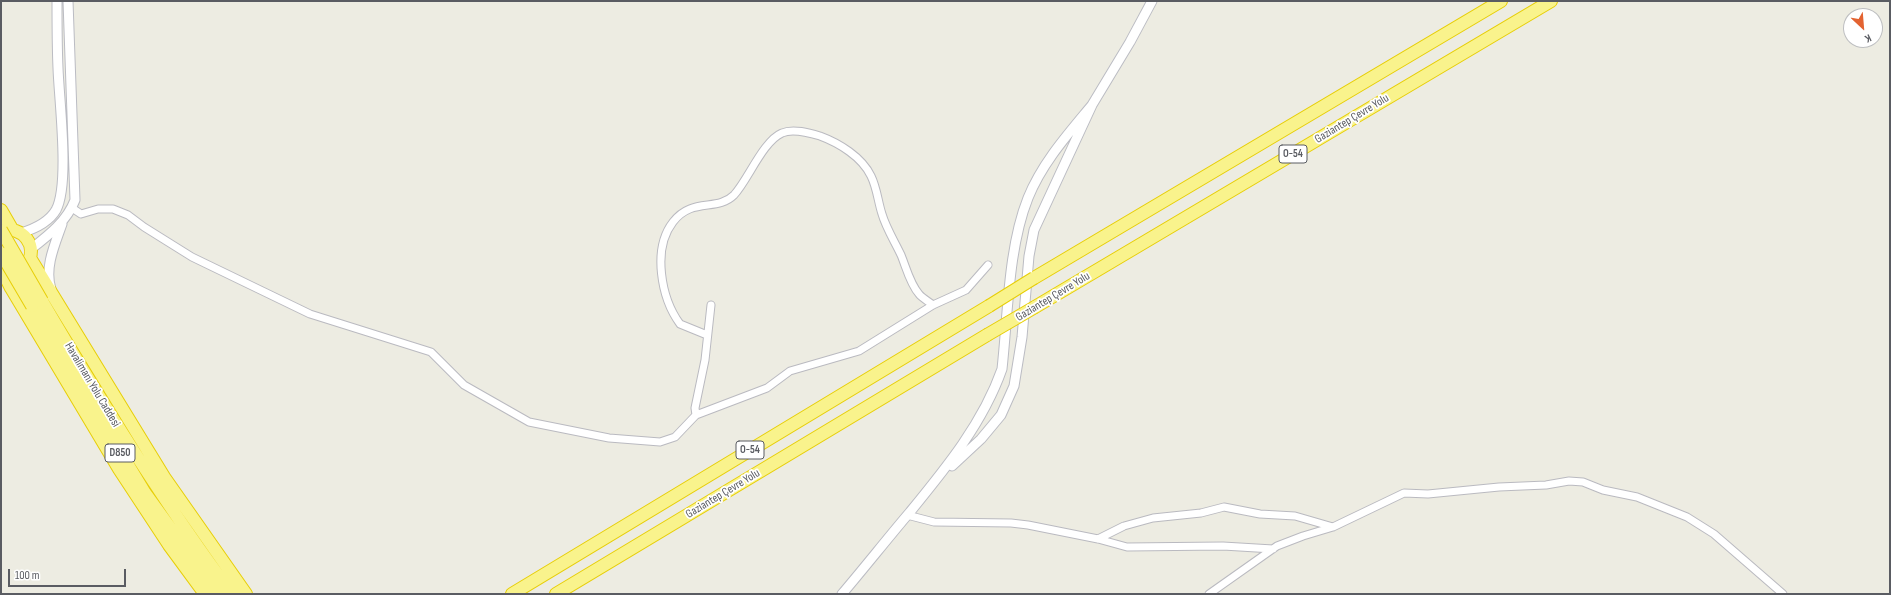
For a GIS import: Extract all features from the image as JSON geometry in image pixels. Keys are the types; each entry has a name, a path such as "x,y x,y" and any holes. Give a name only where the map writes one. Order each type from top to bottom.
{"highway":[{"name":"Gaziantep Çevre Yolu","path":"512,594 1034,278 1501,1"},
{"name":"Gaziantep Çevre Yolu","path":"556,594 987,335 1551,1"},
{"path":"1,210 9,231 28,240 30,253 55,298 164,477 246,594"},
{"name":"Havalimanı Yolu Caddesi","path":"9,231 37,304 145,493 218,594"},
{"path":"2,271 13,272 22,269 30,253"},
{"name":"Havalimanı Yolu Caddesi","path":"1,254 37,304 192,541 232,594"},
{"path":"2,271 100,439 165,540 205,594"}],"street":[{"path":"9,231 38,226 49,219 61,197 62,129 58,68 57,1"},
{"path":"30,253 63,221 72,208 74,200 68,1"},
{"path":"930,487 981,439 1001,415 1014,386 1021,344 1029,256 1034,230 1092,105 1130,42 1152,1"},
{"path":"842,594 930,487 957,452 985,409 1002,369 1015,248 1019,225 1028,198 1040,173 1059,146 1092,105"},
{"path":"707,335 680,324 671,306 660,265 664,236 673,222 683,212 696,206 727,200 734,195 759,157 774,138 782,133 810,133 829,139 845,148 864,166 872,177 882,215 911,279 918,293 933,305"},
{"path":"72,208 81,214 98,209 112,209 128,215 192,257 310,314 431,352 464,385 529,422 609,438 660,442 675,437 696,415 767,388 790,371 859,351 933,305 966,290 988,265"},
{"path":"55,298 50,285 50,260 63,221"},
{"path":"696,415 695,408 705,360 710,305"},
{"path":"1209,594 1273,549 1303,536 1333,528 1404,493 1428,494 1499,487 1546,485 1569,481 1583,482 1603,490 1636,497 1686,517 1714,534 1783,594"},
{"path":"1098,539 1124,526 1153,518 1201,513 1224,507 1260,514 1295,516 1333,528"},
{"path":"907,515 934,522 1011,523 1098,539 1127,547 1223,546 1273,549"}]}
